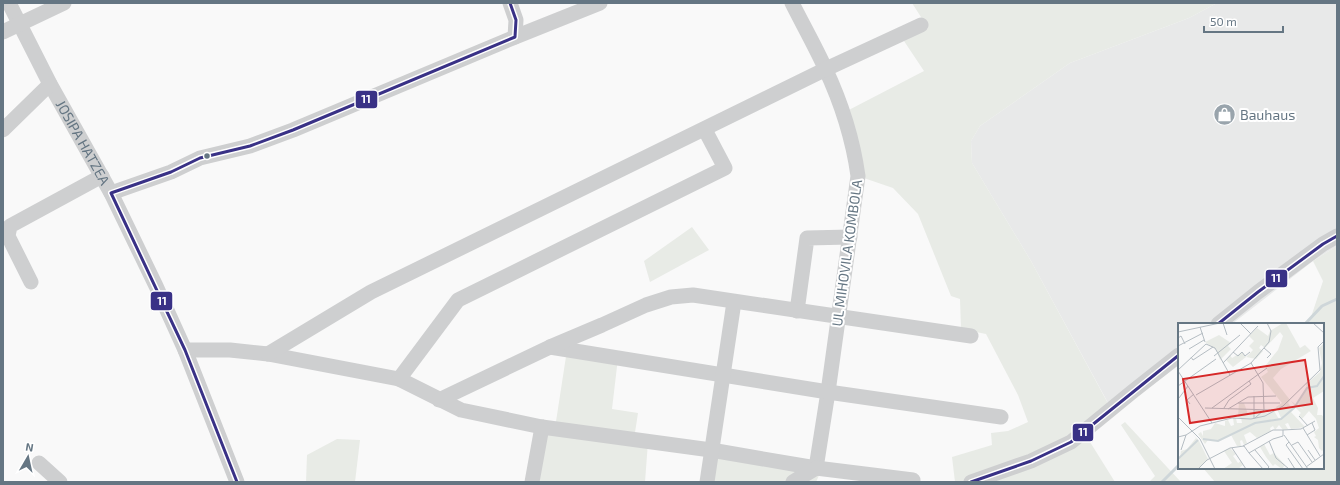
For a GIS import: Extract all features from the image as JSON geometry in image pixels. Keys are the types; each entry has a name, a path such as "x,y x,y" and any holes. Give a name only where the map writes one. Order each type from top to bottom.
{"street":[{"name":"JOSIPA HATZEA","path":"9,3 50,84 111,193 185,350 237,482"},
{"path":"3,32 64,3"},
{"path":"510,3 516,20 514,37"},
{"path":"111,193 171,172 200,158 250,146 294,130 514,37 574,15 600,3"},
{"name":"UL MIHOVILA KOMBOLA","path":"792,3 826,69 843,113 855,153 858,176 816,468"},
{"path":"268,354 371,292 705,130 826,69 921,25"},
{"path":"3,130 50,84"},
{"path":"399,379 458,300 725,168 705,130"},
{"path":"30,282 8,236 10,226 102,176"},
{"path":"1219,323 1276,278 1323,244 1337,236"},
{"path":"797,311 807,238 850,237"},
{"path":"439,400 550,347 646,305 671,297 693,295 971,336"},
{"path":"707,482 734,302"},
{"path":"550,347 828,392 1002,417"},
{"path":"185,350 230,350 268,354 399,379 460,410 542,427 711,450 816,468 913,480"},
{"path":"971,482 1032,461 1071,442 1178,356"},
{"path":"532,482 542,427"},
{"path":"40,463 60,482"},
{"path":"793,482 816,468"}],"shaded area":[{"path":"912,3 1217,3 1189,18 1070,63 980,126 971,141 972,163 1031,261 1111,409 1085,430 1090,442 1115,482 955,482 952,457 992,445 991,433 1008,431 1028,422 1018,395 986,334 961,329 960,299 951,296 918,214 893,188 858,176 843,113 924,71 904,41 928,28"},
{"path":"1217,3 1337,3 1337,246 1313,261 1233,323 1178,323 1178,366 1114,414 1031,261 972,163 971,141 980,126 1070,63 1189,18"},
{"path":"692,227 709,250 650,282 644,261"},
{"path":"1337,246 1337,482 1215,482 1204,469 1324,469 1324,323 1306,323 1311,317 1323,281 1313,261"},
{"path":"567,350 618,358 612,409 638,413 634,439 648,442 645,482 532,482 542,427 555,428"},
{"path":"1125,422 1181,482 1149,482 1155,476 1121,425"},
{"path":"337,439 360,440 355,482 306,482 307,455"},
{"path":"711,450 821,471 816,482 707,482"}],"waterway":[{"path":"1306,323 1322,306 1337,299"},
{"path":"1162,482 1178,466"}],"transit line":[{"name":"11","path":"237,482 185,350 111,193 171,172 200,158 250,146 293,130 515,37 516,20 510,3"},
{"name":"11","path":"1219,323 1258,292 1323,244 1337,236"},
{"name":"11","path":"971,482 1031,461 1071,442 1178,356"}],"place":[{"name":"Bauhaus","path":"1225,115"}]}
